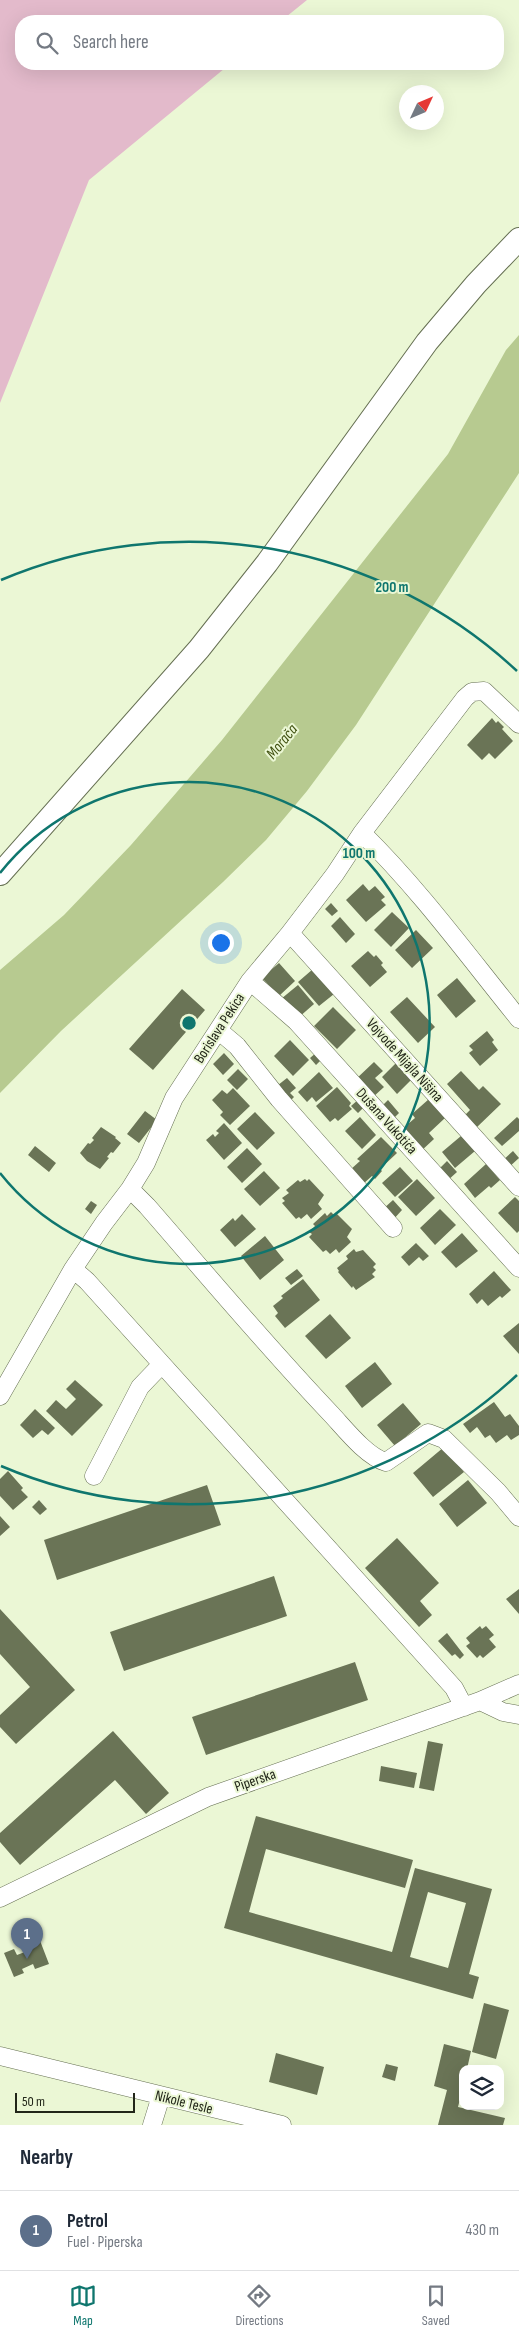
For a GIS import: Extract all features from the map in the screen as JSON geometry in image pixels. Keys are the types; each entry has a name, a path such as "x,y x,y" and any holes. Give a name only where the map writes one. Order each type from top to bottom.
{"main road":[{"path":"0,874 199,650 262,570 428,342 462,301 519,239"}],"street":[{"name":"Borislava Pekica","path":"0,1396 73,1269 130,1189 146,1163 174,1098 250,981 335,874 362,833 465,698 472,692 480,690 491,696 519,724"},
{"path":"362,833 414,887 519,1019"},
{"name":"Vojvode Mijajla Nišina","path":"290,933 519,1187"},
{"name":"Dušana Vukotića","path":"250,981 296,1021 519,1268"},
{"path":"218,1030 237,1046 279,1099 393,1228"},
{"path":"130,1189 309,1391 357,1442 374,1456 386,1462 428,1433 435,1434 444,1439 485,1479 519,1516"},
{"path":"73,1269 87,1281 454,1688 472,1704 519,1715"},
{"path":"94,1476 140,1387 162,1364"},
{"name":"Piperska","path":"3,1892 208,1797 472,1704 519,1684"},
{"name":"Nikole Tesle","path":"0,2056 282,2125"},
{"path":"152,2125 161,2096"}],"shaded area":[{"path":"0,0 307,0 288,15 15,15 15,70 223,70 89,180 0,403"}],"water":[{"name":"Morača","path":"519,335 519,473 356,725 307,791 266,840 61,1031 0,1093 0,970 64,915 131,845 222,740 448,454 506,350"}],"building":[{"path":"492,718 496,723 498,721 504,727 502,729 513,741 495,759 489,753 482,760 467,745"},
{"path":"363,884 369,891 375,886 385,897 381,900 386,905 366,922 346,900"},
{"path":"331,903 338,911 332,916 325,909"},
{"path":"392,912 409,928 391,947 374,930"},
{"path":"340,917 355,934 346,943 331,926"},
{"path":"416,930 433,948 412,968 395,950"},
{"path":"368,951 374,957 376,955 383,963 381,965 387,972 370,987 351,966"},
{"path":"279,963 295,981 279,996 262,978"},
{"path":"313,969 334,994 319,1006 298,982"},
{"path":"457,978 476,1001 456,1018 437,995"},
{"path":"298,985 314,1004 298,1018 281,999"},
{"path":"182,989 205,1010 153,1070 129,1049"},
{"path":"407,997 435,1027 418,1043 390,1012"},
{"path":"333,1007 356,1030 337,1049 314,1026"},
{"path":"487,1031 494,1040 492,1042 498,1050 480,1066 469,1053 473,1050 469,1046"},
{"path":"290,1040 309,1060 293,1076 274,1056"},
{"path":"317,1052 323,1058 316,1065 310,1058"},
{"path":"224,1053 234,1064 223,1075 213,1064"},
{"path":"374,1062 383,1071 375,1078 384,1087 372,1098 355,1080"},
{"path":"396,1063 411,1080 397,1094 382,1077"},
{"path":"238,1069 248,1079 237,1090 227,1080"},
{"path":"461,1071 479,1090 483,1086 501,1104 476,1128 465,1115 470,1110 447,1084"},
{"path":"319,1072 333,1088 316,1102 312,1097 307,1102 298,1092"},
{"path":"287,1078 296,1088 290,1093 294,1097 287,1104 273,1089"},
{"path":"337,1087 351,1103 349,1106 352,1109 338,1121 335,1118 330,1122 316,1106"},
{"path":"233,1088 250,1106 230,1125 220,1115 223,1112 212,1100 222,1090 227,1094"},
{"path":"359,1099 365,1106 358,1113 351,1106"},
{"path":"429,1099 445,1118 429,1133 434,1139 420,1152 401,1130 415,1118 412,1114"},
{"path":"388,1100 399,1113 391,1121 380,1108"},
{"path":"145,1111 157,1120 139,1143 127,1134"},
{"path":"255,1112 275,1133 257,1150 237,1129"},
{"path":"360,1117 376,1135 362,1149 345,1131"},
{"path":"517,1117 519,1119 519,1131 502,1146 494,1138"},
{"path":"224,1123 242,1143 224,1160 206,1140 213,1134 215,1137 219,1133 216,1131"},
{"path":"101,1127 116,1137 121,1143 113,1153 111,1152 107,1157 109,1158 100,1169 87,1161 80,1153 88,1143 90,1144 94,1140 92,1138"},
{"path":"461,1136 475,1151 455,1168 442,1152"},
{"path":"381,1137 397,1153 380,1169 382,1171 375,1179 372,1176 363,1184 350,1170 360,1161 357,1159"},
{"path":"35,1146 56,1163 49,1172 28,1155"},
{"path":"247,1148 262,1164 242,1183 227,1167"},
{"path":"513,1151 519,1158 507,1169 501,1162"},
{"path":"447,1161 457,1172 447,1181 437,1171"},
{"path":"486,1164 500,1180 491,1188 489,1186 475,1198 464,1184"},
{"path":"400,1167 413,1181 395,1197 382,1183"},
{"path":"264,1171 280,1188 260,1206 244,1189"},
{"path":"305,1179 307,1181 309,1179 324,1195 318,1204 322,1209 311,1219 307,1214 301,1219 299,1217 296,1219 282,1203 285,1201 282,1198 289,1193 286,1190 298,1180 300,1182"},
{"path":"417,1179 435,1198 416,1216 398,1197"},
{"path":"515,1197 519,1201 519,1231 517,1233 498,1213"},
{"path":"393,1200 402,1210 392,1221 382,1210"},
{"path":"91,1201 97,1205 91,1214 85,1209"},
{"path":"440,1209 456,1225 435,1245 420,1228"},
{"path":"331,1212 334,1215 336,1213 352,1229 347,1237 351,1242 339,1253 336,1249 330,1254 326,1250 323,1252 309,1237 312,1234 309,1232 315,1226 313,1224 325,1213 327,1216"},
{"path":"242,1214 256,1229 235,1247 220,1230 233,1218 235,1221"},
{"path":"462,1233 478,1251 456,1268 441,1252"},
{"path":"265,1236 284,1260 260,1280 241,1256"},
{"path":"416,1243 429,1256 423,1261 419,1257 409,1266 401,1257"},
{"path":"354,1249 356,1252 363,1250 376,1264 373,1267 376,1270 372,1274 375,1277 356,1290 338,1272 337,1268 348,1259 346,1256"},
{"path":"297,1269 303,1276 291,1285 285,1278"},
{"path":"494,1271 511,1290 488,1306 482,1299 477,1304 469,1294"},
{"path":"303,1279 320,1300 285,1328 275,1316 278,1313 273,1306 283,1298 281,1296"},
{"path":"330,1314 351,1338 326,1359 305,1336"},
{"path":"519,1323 519,1354 503,1336"},
{"path":"375,1362 392,1384 362,1408 345,1386"},
{"path":"75,1380 103,1405 72,1436 46,1411 56,1400 66,1409 76,1399 66,1389"},
{"path":"494,1402 505,1417 510,1414 519,1426 519,1435 511,1440 507,1435 496,1443 490,1435 485,1438 477,1427 470,1433 463,1424"},
{"path":"403,1403 421,1424 395,1446 377,1425"},
{"path":"35,1409 55,1428 48,1435 42,1430 33,1438 20,1425"},
{"path":"444,1447 464,1472 433,1497 413,1473"},
{"path":"8,1471 23,1488 21,1490 28,1497 13,1510 0,1496 0,1479"},
{"path":"468,1480 487,1503 457,1527 439,1504"},
{"path":"207,1485 221,1525 57,1580 44,1540"},
{"path":"39,1500 47,1509 40,1515 32,1507"},
{"path":"0,1516 10,1527 0,1536"},
{"path":"397,1538 439,1583 420,1601 432,1615 419,1627 365,1568"},
{"path":"274,1576 287,1616 124,1671 110,1632"},
{"path":"519,1589 519,1614 506,1599"},
{"path":"0,1609 75,1690 16,1744 0,1727 0,1715 30,1687 0,1654"},
{"path":"480,1626 482,1629 486,1626 494,1635 489,1639 496,1647 483,1658 480,1655 477,1658 466,1646 470,1643 466,1638"},
{"path":"447,1633 464,1655 460,1659 455,1654 452,1656 438,1641"},
{"path":"355,1662 368,1700 206,1755 192,1717"},
{"path":"113,1731 169,1793 146,1814 115,1780 20,1865 0,1842 0,1833"},
{"path":"428,1741 443,1744 434,1791 419,1788"},
{"path":"381,1766 417,1773 414,1788 379,1781"},
{"path":"256,1816 413,1860 405,1888 266,1849 249,1912 392,1952 415,1868 492,1889 469,1974 479,1977 473,1999 224,1928","holes":["428,1892 466,1903 448,1968 410,1957"]},
{"path":"39,1938 49,1964 35,1969 33,1964 22,1969 24,1973 14,1977 4,1953 14,1949 17,1955 30,1950 27,1943"},
{"path":"484,2003 509,2010 496,2059 472,2052"},
{"path":"444,2044 471,2051 468,2065 459,2065 459,2110 471,2110 505,2118 503,2125 438,2125 447,2090 434,2086"},
{"path":"276,2053 324,2067 317,2095 269,2082"},
{"path":"386,2064 398,2067 395,2081 382,2077"}],"place":[{"name":"Petrol","path":"27,1959"}]}
